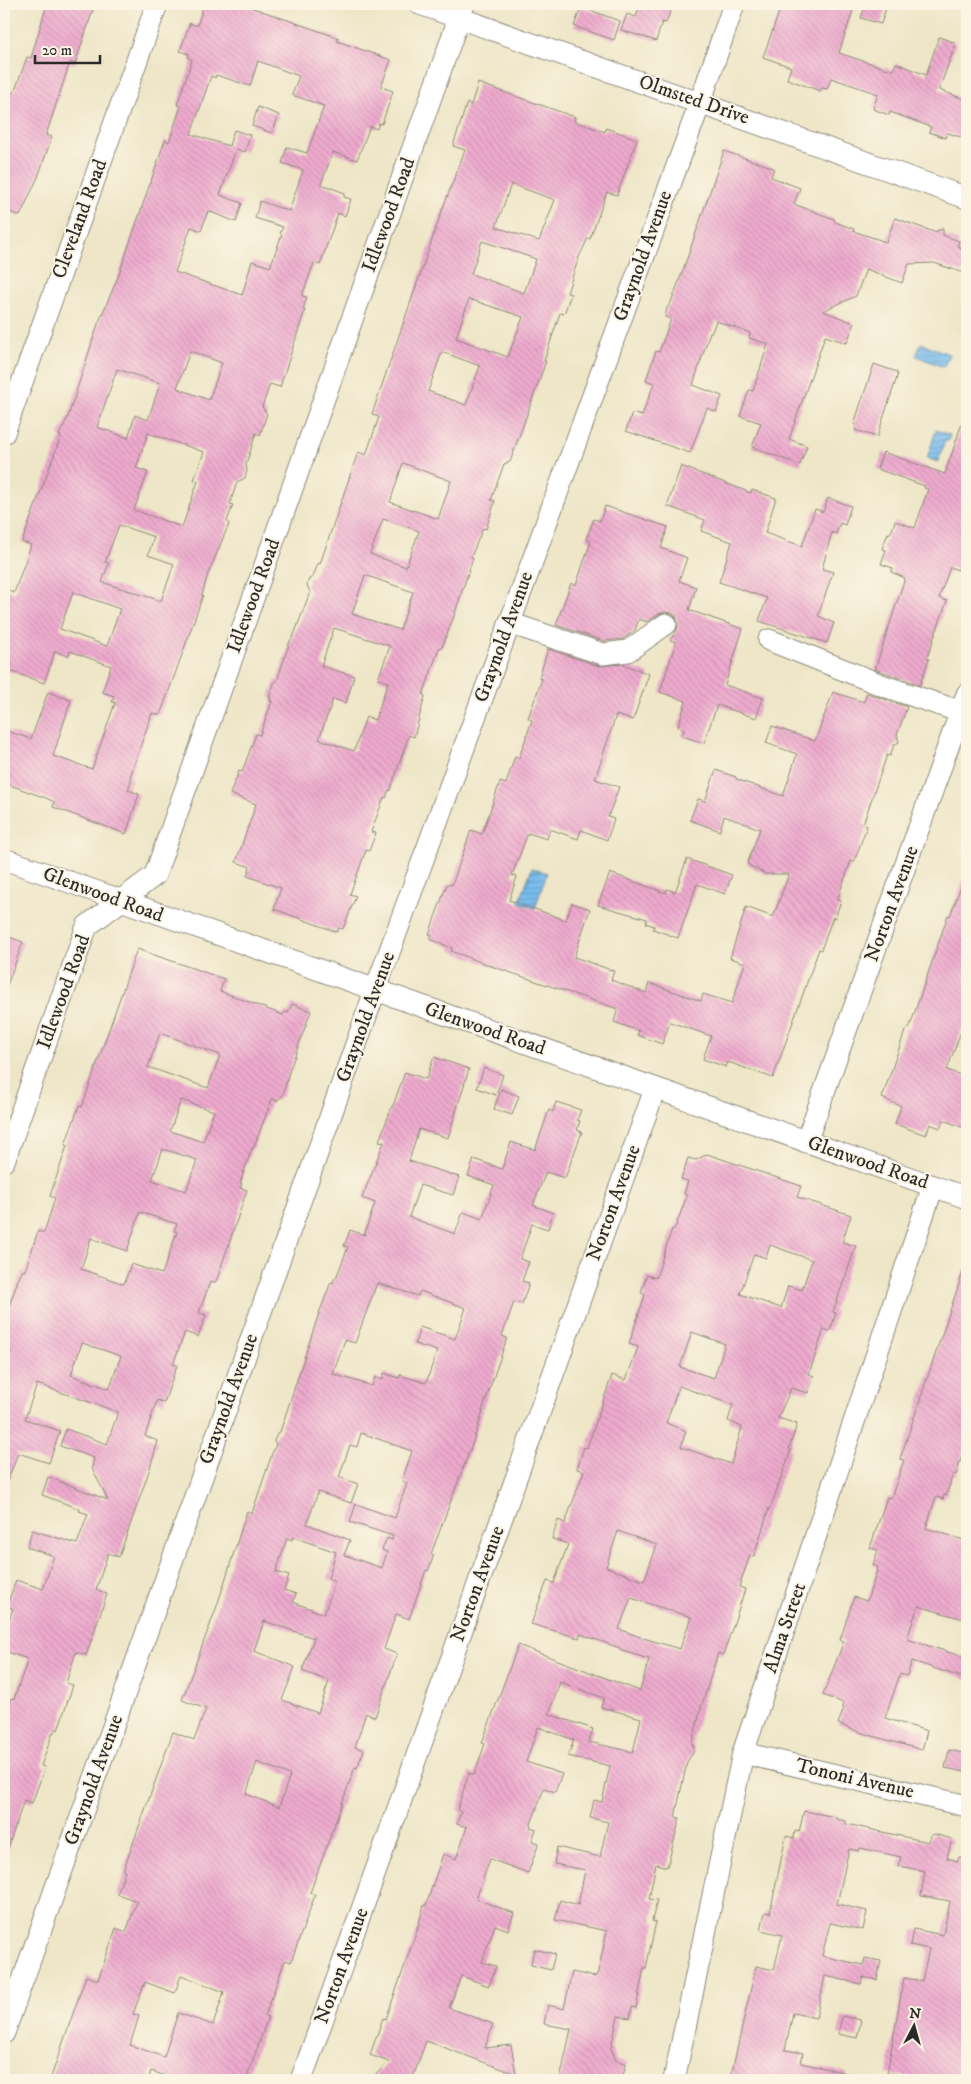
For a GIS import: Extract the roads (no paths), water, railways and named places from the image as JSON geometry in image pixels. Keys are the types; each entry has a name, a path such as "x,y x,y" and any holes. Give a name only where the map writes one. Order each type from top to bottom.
{"street":[{"name":"Cleveland Road","path":"4,433 157,4"},
{"name":"Olmsted Drive","path":"420,4 462,10 700,103 967,198"},
{"name":"Graynold Avenue","path":"4,2033 375,991 700,103 734,4"},
{"name":"Idlewood Road","path":"4,1161 87,926 155,875 462,10"},
{"path":"509,623 603,654 628,651 666,624"},
{"path":"769,640 884,686 964,703"},
{"name":"Norton Avenue","path":"806,1142 964,703"},
{"name":"Glenwood Road","path":"4,859 967,1198"},
{"name":"Norton Avenue","path":"301,2080 655,1089"},
{"name":"Alma Street","path":"674,2080 743,1753 934,1186"},
{"name":"Tononi Avenue","path":"743,1753 967,1806"}],"water":[{"path":"921,343 949,354 944,367 916,356"},
{"path":"936,430 950,435 948,441 945,441 938,462 927,458"},
{"path":"532,868 547,873 535,908 519,902"}]}
